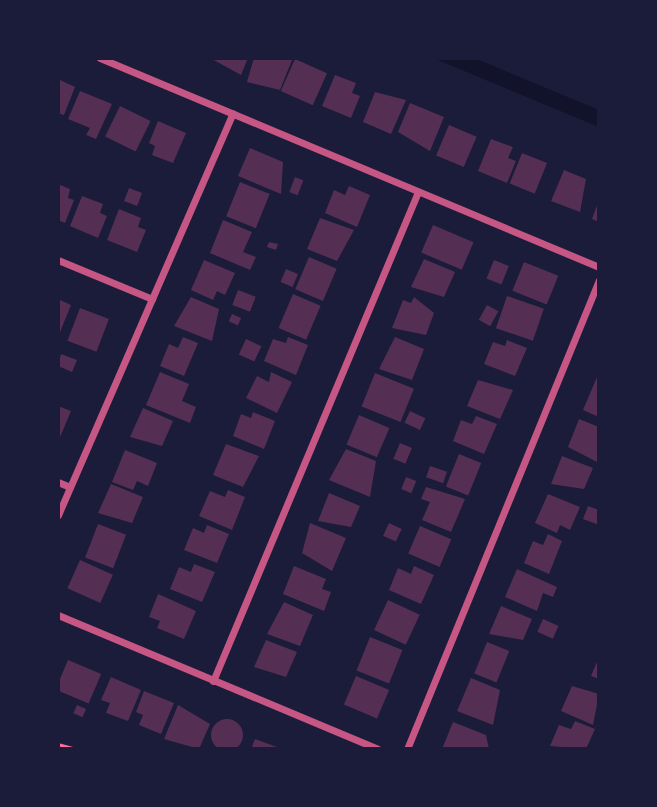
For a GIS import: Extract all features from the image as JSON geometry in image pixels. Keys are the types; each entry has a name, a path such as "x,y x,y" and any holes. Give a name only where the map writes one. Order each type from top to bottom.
{"street":[{"path":"100,58 599,267"},
{"path":"58,515 233,113"},
{"path":"213,681 418,192"},
{"path":"58,260 152,299"},
{"path":"407,749 599,280"},
{"path":"58,482 70,487"},
{"path":"58,615 378,749"}],"path":[{"path":"58,745 73,749"}],"shaded area":[{"path":"433,58 474,58 599,110 599,127"}],"building":[{"path":"210,58 248,58 241,75"},
{"path":"254,58 292,60 280,90 247,82"},
{"path":"295,59 327,73 313,105 281,91"},
{"path":"335,75 356,83 352,93 360,96 351,118 322,106"},
{"path":"58,79 75,87 64,115 58,113"},
{"path":"80,91 112,104 96,139 86,135 90,128 68,119"},
{"path":"375,92 406,100 391,134 363,122"},
{"path":"410,103 444,117 430,151 398,132"},
{"path":"120,106 151,121 136,151 105,137"},
{"path":"158,121 186,133 173,163 152,155 155,146 149,143"},
{"path":"449,125 477,137 464,167 436,155"},
{"path":"491,139 513,147 508,158 516,161 507,183 478,171"},
{"path":"250,148 283,162 281,194 238,176"},
{"path":"522,153 547,163 535,194 510,184"},
{"path":"564,170 586,179 580,212 551,201"},
{"path":"295,177 303,180 298,195 289,192"},
{"path":"240,182 270,194 256,228 226,216"},
{"path":"58,184 70,189 68,198 74,200 65,223 58,220"},
{"path":"349,186 370,195 357,227 325,213 334,190 345,195"},
{"path":"129,188 142,193 137,206 124,201"},
{"path":"82,196 103,204 100,213 107,216 98,238 70,226"},
{"path":"599,200 599,222 592,219"},
{"path":"119,209 141,218 138,227 146,230 137,252 107,240"},
{"path":"320,218 354,230 337,261 307,249"},
{"path":"223,220 252,232 243,252 256,257 250,270 210,253"},
{"path":"433,225 474,242 462,270 421,253"},
{"path":"269,242 278,244 276,250 267,247"},
{"path":"309,257 337,269 323,301 295,289"},
{"path":"424,259 455,272 444,297 411,287"},
{"path":"204,260 235,273 225,295 217,291 213,300 191,290"},
{"path":"494,260 509,266 501,285 487,279"},
{"path":"524,262 558,276 547,305 512,291"},
{"path":"286,269 298,274 292,287 281,282"},
{"path":"238,290 256,297 250,312 232,305"},
{"path":"293,294 321,306 306,340 279,328"},
{"path":"507,296 544,309 533,341 496,328"},
{"path":"191,297 219,309 212,341 174,326"},
{"path":"414,297 434,313 426,335 392,328 403,300 411,303"},
{"path":"58,299 71,305 58,337"},
{"path":"487,305 498,311 490,326 479,320"},
{"path":"80,308 109,319 96,352 67,341"},
{"path":"232,314 241,318 238,325 229,321"},
{"path":"183,337 198,343 184,376 160,366 169,344 178,348"},
{"path":"288,337 308,345 296,375 264,361 273,339 286,343"},
{"path":"395,337 424,349 412,380 379,369"},
{"path":"246,339 261,346 254,362 239,354"},
{"path":"507,340 527,348 515,376 484,364 493,342 505,346"},
{"path":"61,354 77,360 72,372 58,366"},
{"path":"160,372 189,384 182,401 196,407 190,423 146,405"},
{"path":"271,372 292,382 277,413 246,398 257,376 269,382"},
{"path":"375,373 414,389 400,422 362,406"},
{"path":"597,377 599,378 599,417 583,410"},
{"path":"478,380 513,390 500,419 467,406"},
{"path":"58,406 71,411 58,442"},
{"path":"143,408 173,421 162,446 130,437"},
{"path":"410,411 425,418 420,430 405,423"},
{"path":"253,412 275,421 264,449 233,436 241,414 251,418"},
{"path":"359,415 389,428 377,457 346,444"},
{"path":"476,416 497,424 484,454 453,441 461,420 472,424"},
{"path":"579,419 599,427 599,463 568,447"},
{"path":"400,443 412,448 405,464 393,459"},
{"path":"226,444 259,456 243,487 213,475"},
{"path":"346,449 376,461 370,497 329,480"},
{"path":"125,450 157,463 148,486 137,481 133,490 112,482"},
{"path":"459,454 481,463 468,495 446,486"},
{"path":"562,456 593,468 584,489 551,484"},
{"path":"430,466 447,472 443,483 426,477"},
{"path":"406,477 416,481 411,493 401,489"},
{"path":"111,484 143,497 132,523 98,513"},
{"path":"426,487 465,499 451,532 422,520 430,502 421,499"},
{"path":"228,490 245,497 232,530 199,516 210,491 225,497"},
{"path":"329,493 360,506 351,527 318,521"},
{"path":"548,494 580,507 570,530 560,525 557,533 535,523"},
{"path":"588,506 599,510 599,525 583,519"},
{"path":"310,523 346,538 332,571 302,553"},
{"path":"389,523 402,529 396,542 383,536"},
{"path":"98,524 126,535 113,568 85,558"},
{"path":"207,525 229,534 217,563 184,550 193,528 204,533"},
{"path":"420,526 451,539 440,567 408,554"},
{"path":"548,534 562,541 549,574 524,563 533,541 543,545"},
{"path":"80,560 113,575 100,603 67,588"},
{"path":"194,564 215,572 202,602 170,589 179,567 191,572"},
{"path":"294,566 326,579 322,589 331,592 324,611 283,594"},
{"path":"414,566 434,575 421,604 389,590 398,568 411,574"},
{"path":"517,569 557,587 553,597 543,593 537,611 505,597"},
{"path":"158,594 196,611 184,639 157,628 160,621 149,617"},
{"path":"388,600 420,615 406,645 374,630"},
{"path":"284,602 313,615 300,646 267,634"},
{"path":"501,606 532,619 523,640 489,634"},
{"path":"543,619 559,626 553,639 537,632"},
{"path":"370,637 402,650 389,683 357,670"},
{"path":"266,640 297,652 286,677 254,667"},
{"path":"487,642 509,651 497,683 474,674"},
{"path":"599,657 599,679 591,676"},
{"path":"68,660 101,674 89,704 58,691 58,684"},
{"path":"356,676 389,690 377,719 344,705"},
{"path":"111,677 141,690 128,721 106,713 110,703 101,700"},
{"path":"471,678 500,690 493,725 457,711"},
{"path":"572,686 599,694 593,725 561,711"},
{"path":"144,691 174,703 161,734 139,725 143,715 136,712"},
{"path":"77,705 86,709 82,717 73,713"},
{"path":"178,705 210,724 199,749 164,739"},
{"path":"227,719 239,723 243,735 239,747 227,751 215,747 211,735 215,723"},
{"path":"575,721 595,729 586,749 550,746 559,725 571,729"},
{"path":"453,722 486,735 489,749 442,749"},
{"path":"255,739 277,747 251,749"}]}
